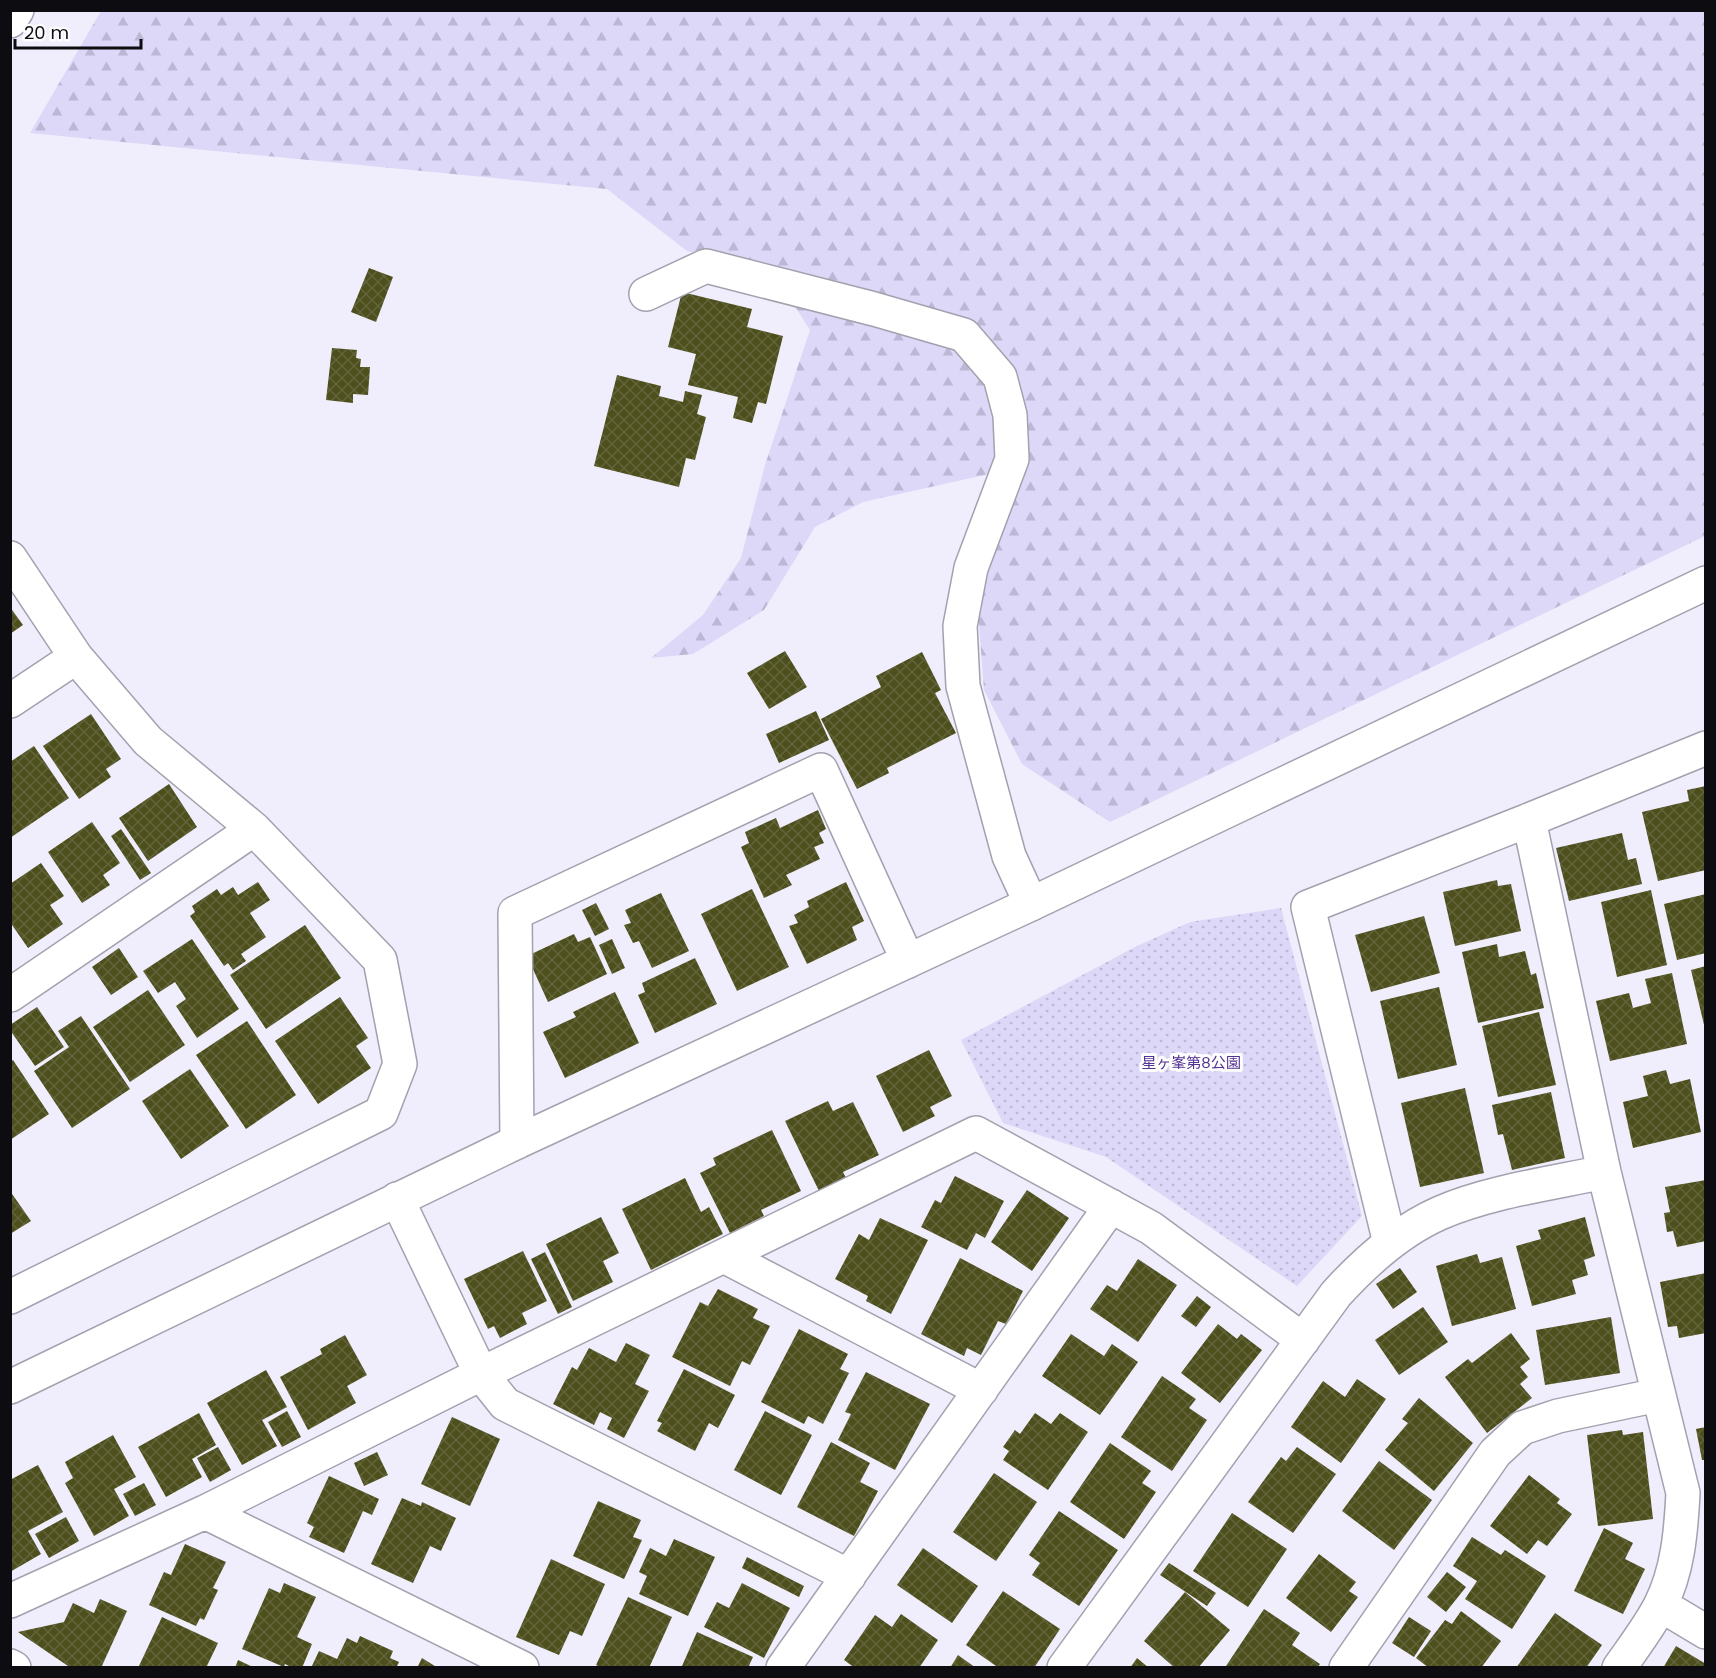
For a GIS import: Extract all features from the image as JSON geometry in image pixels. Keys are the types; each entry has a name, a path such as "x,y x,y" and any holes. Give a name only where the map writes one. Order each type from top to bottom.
{"street":[{"path":"10,21 17,10"},
{"path":"646,294 706,266 874,309 964,335 1000,377 1010,415 1012,459 971,568 960,626 963,686 1008,856 1031,904"},
{"path":"10,558 76,657 148,741 254,829 380,960 400,1064 381,1113 10,1297"},
{"path":"10,1387 517,1142 1031,904 1706,582"},
{"path":"10,701 76,657"},
{"path":"1390,1243 1308,907 1706,748"},
{"path":"517,1142 515,914 821,770 908,961"},
{"path":"1528,820 1604,1172 1683,1493 1681,1536 1674,1568 1660,1605 1619,1668"},
{"path":"10,995 254,829"},
{"path":"10,1601 205,1512 480,1374 976,1133 1151,1228 1304,1340"},
{"path":"1064,1668 1342,1287 1362,1266 1390,1243 1438,1213 1474,1200 1604,1172"},
{"path":"397,1199 480,1374 506,1404 849,1576"},
{"path":"783,1668 1111,1206"},
{"path":"724,1256 981,1390"},
{"path":"1347,1668 1495,1453 1522,1428 1558,1416 1658,1395"},
{"path":"205,1512 522,1668"},
{"path":"1660,1605 1706,1632"}],"green space":[{"path":"101,11 1705,11 1705,536 1110,822 1022,764 984,690 978,611 997,541 989,474 863,502 815,527 764,610 693,654 651,658 703,615 741,558 765,465 810,330 771,269 687,251 607,189 30,133"},
{"name":"星ヶ峯第8公園","path":"1281,908 1362,1216 1297,1286 1106,1157 1003,1123 961,1040 1135,947 1190,922"}],"building":[{"path":"369,268 393,277 376,322 351,312"},
{"path":"682,292 752,309 747,327 783,336 766,404 758,402 752,423 733,418 738,397 688,385 696,354 668,347"},
{"path":"332,348 357,350 356,358 361,359 360,367 370,367 368,395 353,394 353,403 326,400"},
{"path":"617,375 661,386 659,396 683,402 685,391 702,395 697,414 706,417 695,460 686,458 679,487 594,466"},
{"path":"10,607 23,625 10,634"},
{"path":"785,651 807,687 769,709 747,673"},
{"path":"922,652 941,690 935,693 956,733 887,768 889,773 857,789 821,719 881,687 876,676"},
{"path":"816,711 829,740 779,763 766,734"},
{"path":"91,714 121,759 106,769 111,777 79,799 43,746"},
{"path":"34,746 69,798 10,838 10,762"},
{"path":"169,784 197,827 148,861 119,818"},
{"path":"1706,786 1706,870 1658,881 1642,812 1689,801 1687,790"},
{"path":"818,810 826,829 819,833 824,843 814,847 820,859 786,875 792,885 764,898 741,847 749,843 745,832 776,818 780,828"},
{"path":"92,822 120,863 103,875 110,885 82,903 48,852"},
{"path":"121,829 151,873 140,880 111,836"},
{"path":"1622,833 1628,860 1636,858 1642,884 1569,901 1556,848"},
{"path":"41,863 64,896 50,905 63,924 28,948 10,922 10,884"},
{"path":"1497,880 1498,886 1511,884 1521,931 1455,946 1443,892"},
{"path":"258,882 270,900 250,913 266,937 241,954 246,961 233,970 228,963 224,966 190,916 195,912 192,906 217,889 221,895 233,887 238,895"},
{"path":"846,882 864,921 852,927 857,940 807,964 789,926 798,923 794,915 809,907 807,901"},
{"path":"752,889 789,967 737,991 701,914"},
{"path":"1651,890 1667,965 1617,977 1601,902"},
{"path":"661,893 689,951 652,968 639,941 633,943 624,925 631,923 625,910"},
{"path":"1706,894 1706,953 1677,960 1664,904"},
{"path":"596,903 609,929 595,936 582,910"},
{"path":"1424,916 1440,973 1371,992 1355,935"},
{"path":"305,925 341,978 266,1029 230,975"},
{"path":"574,934 578,942 590,937 607,974 548,1002 527,956"},
{"path":"192,939 239,1009 197,1038 176,1006 186,999 175,982 158,993 143,971"},
{"path":"612,939 625,968 612,974 599,945"},
{"path":"1497,944 1499,957 1525,951 1531,975 1536,973 1544,1008 1478,1023 1462,952"},
{"path":"119,948 138,977 111,995 92,967"},
{"path":"695,958 717,1004 655,1033 638,995 645,992 642,983"},
{"path":"1706,966 1706,1029 1705,1029 1691,970"},
{"path":"1672,973 1687,1044 1610,1061 1596,1001 1629,993 1633,1008 1651,1003 1645,979"},
{"path":"1439,987 1457,1065 1398,1079 1380,1001"},
{"path":"148,990 185,1045 130,1082 93,1027"},
{"path":"615,992 639,1043 565,1078 543,1032 576,1017 573,1012"},
{"path":"340,997 368,1038 356,1046 371,1068 318,1104 275,1041"},
{"path":"37,1007 64,1047 35,1066 10,1030 10,1025"},
{"path":"1539,1012 1556,1085 1498,1097 1482,1026"},
{"path":"81,1016 130,1089 72,1128 34,1071 69,1047 58,1031"},
{"path":"247,1021 296,1095 246,1129 196,1055"},
{"path":"929,1050 952,1096 930,1107 935,1116 903,1132 876,1076"},
{"path":"13,1060 49,1114 10,1140 10,1062"},
{"path":"190,1069 229,1126 181,1159 142,1101"},
{"path":"1666,1070 1670,1084 1690,1079 1701,1132 1633,1148 1623,1102 1648,1096 1643,1076"},
{"path":"1465,1088 1484,1173 1420,1187 1401,1103"},
{"path":"1551,1092 1565,1158 1512,1170 1503,1134 1498,1135 1492,1105"},
{"path":"828,1101 833,1111 853,1102 879,1155 843,1172 846,1178 819,1191 785,1121"},
{"path":"772,1130 801,1191 761,1210 764,1216 730,1233 700,1173 716,1165 713,1158"},
{"path":"955,1176 1004,1201 985,1238 976,1233 967,1250 921,1227 935,1200 941,1203"},
{"path":"685,1178 701,1212 709,1207 723,1234 651,1270 622,1209"},
{"path":"1706,1180 1706,1241 1677,1247 1673,1231 1667,1232 1664,1213 1670,1212 1665,1187"},
{"path":"1027,1190 1069,1218 1032,1271 991,1242"},
{"path":"10,1191 31,1221 10,1234"},
{"path":"601,1217 619,1253 603,1261 613,1282 573,1301 546,1244"},
{"path":"1585,1217 1595,1256 1584,1260 1588,1275 1572,1280 1576,1294 1532,1306 1516,1246 1541,1239 1538,1230"},
{"path":"880,1218 928,1240 891,1314 866,1301 868,1296 835,1279 859,1234 869,1240"},
{"path":"523,1251 547,1301 522,1313 527,1324 500,1338 494,1326 488,1329 464,1279"},
{"path":"545,1252 572,1307 558,1314 531,1259"},
{"path":"1477,1254 1480,1263 1502,1257 1516,1309 1452,1326 1436,1266"},
{"path":"960,1258 1023,1291 1006,1324 998,1321 981,1355 967,1348 964,1356 921,1334"},
{"path":"1138,1259 1177,1285 1138,1342 1090,1309 1107,1285 1117,1291"},
{"path":"1400,1268 1417,1292 1393,1309 1376,1284"},
{"path":"1706,1273 1706,1333 1679,1338 1677,1326 1668,1327 1660,1282"},
{"path":"718,1289 758,1309 753,1318 770,1326 750,1365 742,1361 730,1386 672,1357 700,1302 708,1306"},
{"path":"1197,1296 1211,1307 1196,1327 1181,1316"},
{"path":"1423,1307 1448,1342 1399,1375 1375,1340"},
{"path":"1611,1317 1620,1373 1545,1385 1536,1330"},
{"path":"1218,1324 1237,1339 1241,1334 1262,1350 1220,1403 1181,1373"},
{"path":"799,1329 848,1354 840,1369 849,1373 823,1424 808,1416 804,1424 761,1402"},
{"path":"1511,1333 1530,1359 1520,1367 1528,1377 1520,1384 1532,1398 1487,1433 1445,1377 1468,1359 1472,1363"},
{"path":"1071,1334 1104,1356 1112,1344 1138,1362 1100,1415 1042,1376"},
{"path":"345,1335 367,1375 347,1386 356,1403 308,1430 280,1377 322,1354 320,1349"},
{"path":"626,1343 650,1355 635,1384 649,1391 624,1438 607,1429 612,1418 600,1412 594,1425 553,1404 572,1367 577,1370 589,1348 616,1362"},
{"path":"684,1369 735,1395 718,1428 709,1423 695,1451 657,1431 662,1423 657,1421"},
{"path":"266,1370 287,1407 262,1420 277,1446 242,1465 207,1403"},
{"path":"866,1372 930,1404 895,1470 838,1440 851,1414 845,1412"},
{"path":"1162,1376 1196,1399 1189,1408 1207,1420 1172,1471 1121,1437"},
{"path":"1357,1379 1386,1399 1341,1463 1291,1427 1323,1381 1345,1397"},
{"path":"1419,1398 1473,1443 1434,1491 1385,1450 1408,1423 1402,1419"},
{"path":"287,1411 301,1437 282,1447 268,1422"},
{"path":"765,1411 812,1435 781,1495 734,1470"},
{"path":"199,1413 216,1445 192,1459 202,1477 166,1497 138,1447"},
{"path":"1035,1413 1051,1424 1060,1413 1088,1432 1048,1490 1003,1460 1009,1451 1003,1447 1015,1430 1020,1434"},
{"path":"452,1417 500,1439 470,1506 421,1484"},
{"path":"1706,1427 1706,1460 1702,1460 1696,1429"},
{"path":"1622,1430 1623,1435 1643,1432 1653,1519 1598,1526 1587,1435"},
{"path":"113,1435 136,1477 114,1489 129,1516 94,1536 65,1483 73,1478 65,1462"},
{"path":"831,1442 870,1463 860,1482 878,1491 854,1536 797,1507"},
{"path":"1110,1443 1151,1471 1142,1483 1156,1492 1124,1539 1070,1502"},
{"path":"218,1447 231,1470 210,1482 197,1458"},
{"path":"1297,1447 1336,1474 1293,1533 1248,1502 1281,1457 1286,1461"},
{"path":"377,1452 388,1475 364,1486 354,1463"},
{"path":"1379,1461 1432,1500 1394,1550 1342,1511"},
{"path":"38,1465 63,1512 28,1531 41,1554 10,1572 10,1480"},
{"path":"994,1473 1037,1502 996,1561 953,1532"},
{"path":"1529,1475 1560,1499 1557,1503 1572,1514 1547,1546 1538,1540 1527,1554 1490,1526"},
{"path":"329,1476 379,1499 372,1515 363,1511 344,1553 309,1537 314,1527 307,1523"},
{"path":"144,1483 156,1505 135,1516 123,1494"},
{"path":"402,1498 421,1506 422,1502 456,1518 441,1551 430,1546 413,1583 371,1564"},
{"path":"598,1501 641,1520 633,1537 642,1540 624,1579 573,1556"},
{"path":"1059,1511 1118,1550 1079,1606 1032,1575 1040,1563 1029,1555"},
{"path":"1232,1513 1287,1549 1248,1607 1193,1571"},
{"path":"66,1517 79,1541 49,1558 35,1534"},
{"path":"1604,1528 1633,1543 1625,1559 1645,1569 1623,1614 1574,1591"},
{"path":"1472,1537 1501,1555 1505,1550 1546,1576 1512,1629 1465,1599 1477,1581 1453,1566"},
{"path":"674,1539 715,1557 688,1616 639,1594 647,1576 639,1572 650,1548 666,1556"},
{"path":"185,1544 226,1562 213,1588 218,1590 204,1620 200,1618 196,1626 149,1605 164,1572 171,1575"},
{"path":"923,1548 978,1586 952,1623 897,1585"},
{"path":"1319,1554 1356,1582 1349,1591 1358,1597 1331,1632 1286,1598"},
{"path":"747,1557 804,1586 799,1597 742,1568"},
{"path":"551,1559 605,1584 582,1636 570,1631 559,1655 516,1637"},
{"path":"1169,1563 1216,1593 1207,1606 1160,1575"},
{"path":"1447,1572 1466,1587 1446,1612 1427,1597"},
{"path":"284,1583 316,1597 297,1637 312,1644 302,1668 293,1668 285,1664 284,1667 242,1649 269,1588 280,1593"},
{"path":"742,1583 790,1608 764,1658 704,1627 717,1602 729,1608"},
{"path":"1003,1591 1060,1629 1034,1668 999,1668 966,1645"},
{"path":"1185,1592 1230,1630 1198,1668 1175,1668 1144,1641"},
{"path":"628,1597 672,1617 649,1668 601,1668 596,1665"},
{"path":"100,1599 127,1611 101,1668 71,1668 18,1632 64,1622 73,1603 94,1613"},
{"path":"1264,1609 1300,1633 1292,1645 1320,1664 1317,1668 1226,1666"},
{"path":"1461,1611 1501,1641 1481,1668 1429,1668 1416,1658 1445,1620 1452,1624"},
{"path":"1555,1613 1602,1645 1586,1668 1516,1668"},
{"path":"901,1614 938,1640 919,1668 855,1668 844,1660 875,1615 892,1627"},
{"path":"162,1617 218,1643 206,1668 138,1668"},
{"path":"1409,1617 1431,1631 1414,1657 1392,1643"},
{"path":"697,1632 753,1657 748,1668 686,1668 682,1666"},
{"path":"360,1636 393,1651 390,1658 399,1662 396,1668 311,1668 319,1651 337,1659 347,1638 357,1643"},
{"path":"1676,1646 1706,1664 1706,1668 1663,1668"},
{"path":"958,1655 976,1668 950,1668"},
{"path":"422,1658 438,1668 417,1668"},
{"path":"1137,1658 1149,1668 1130,1668"},
{"path":"238,1660 255,1668 235,1668"}]}
